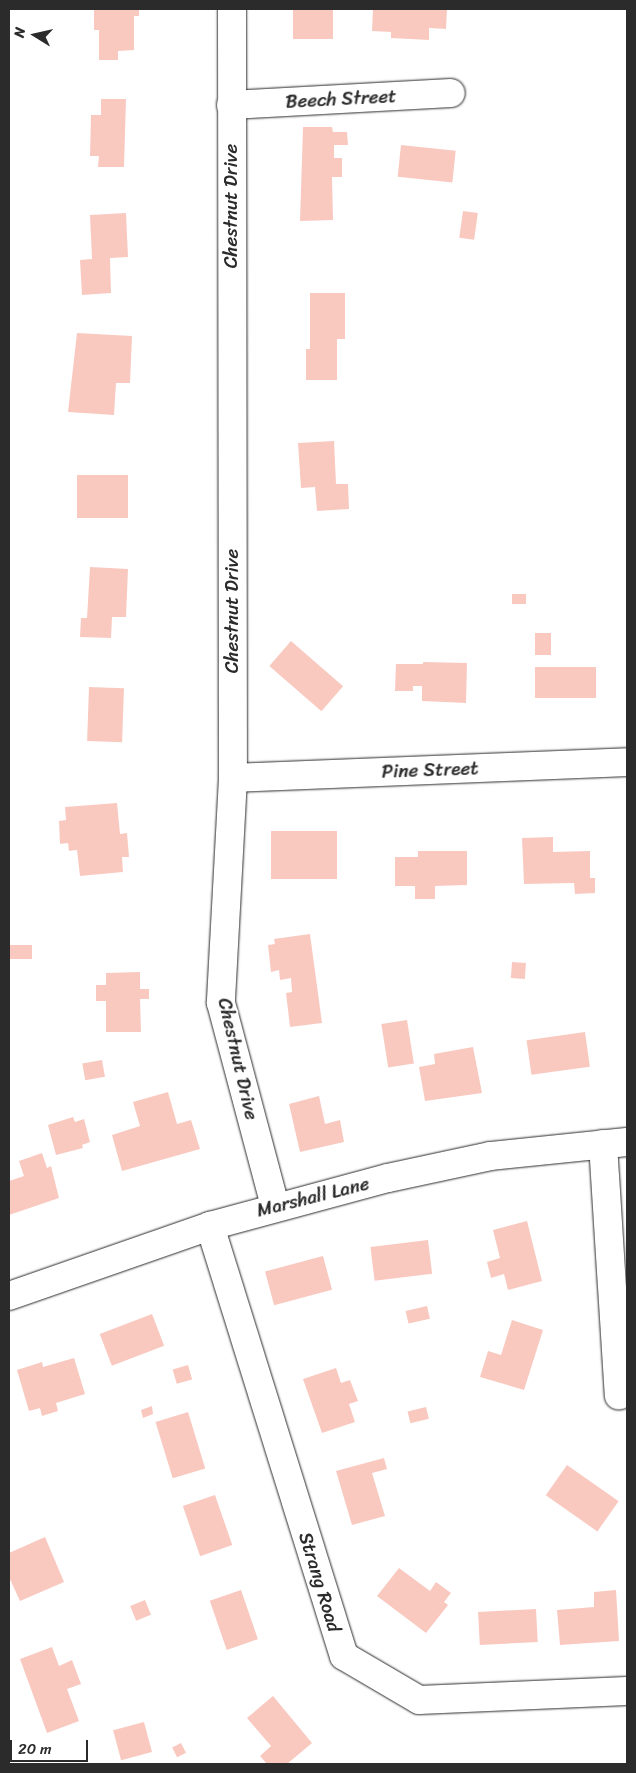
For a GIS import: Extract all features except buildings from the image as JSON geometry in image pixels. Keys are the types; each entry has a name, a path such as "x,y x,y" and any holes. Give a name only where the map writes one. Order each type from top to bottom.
{"street":[{"name":"Chestnut Drive","path":"232,9 233,778 221,1003 274,1206"},
{"name":"Beech Street","path":"231,104 451,93"},
{"name":"Pine Street","path":"233,778 627,762"},
{"name":"Marshall Lane","path":"9,1296 210,1226 274,1206 491,1156 615,1143"},
{"path":"615,1143 619,1395"},
{"name":"Strang Road","path":"210,1226 344,1656 419,1700 627,1690"}]}
